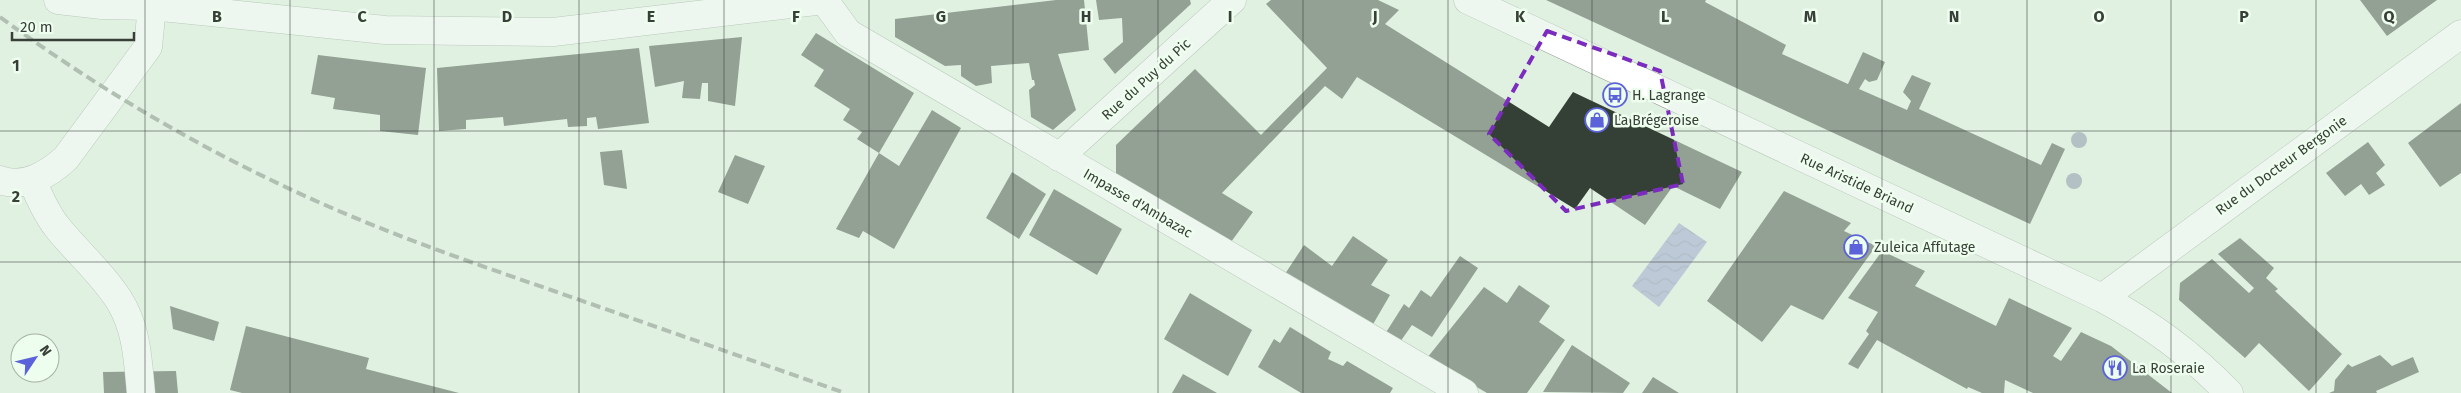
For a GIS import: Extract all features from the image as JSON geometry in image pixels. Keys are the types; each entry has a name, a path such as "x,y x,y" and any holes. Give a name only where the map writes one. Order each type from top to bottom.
{"street":[{"path":"58,0 102,5 152,6 385,30 553,32 824,0"},
{"name":"Impasse d'Ambazac","path":"824,0 848,33 1464,393"},
{"name":"Rue du Puy du Pic","path":"1059,158 1232,0"},
{"name":"Rue Aristide Briand","path":"1468,0 2102,298 2135,316 2171,340 2229,393"},
{"path":"0,180 7,183 32,180 53,170 66,158 148,47 152,6"},
{"name":"Rue du Docteur Bergonie","path":"2102,298 2461,34"},
{"path":"32,180 40,201 57,226 106,282 120,302 134,335 141,393"}],"highlighted area":[{"path":"1547,31 1660,71 1683,184 1566,211 1489,134"}],"water":[{"path":"1679,223 1707,242 1659,307 1632,286"}],"building":[{"path":"1056,0 1084,0 1089,50 1058,54 1076,110 1053,130 1031,117 1029,90 1035,85 1034,80 1032,80 1029,63 991,66 992,83 976,86 961,76 961,65 945,66 895,37 895,19"},
{"path":"1096,0 1190,0 1191,4 1115,74 1103,59 1123,42 1122,18 1099,20"},
{"path":"1271,0 1378,0 1399,10 1385,24 1549,127 1573,92 1742,172 1720,209 1673,186 1645,225 1590,188 1575,209 1357,77 1342,99 1325,86 1222,193 1253,212 1231,242 1116,175 1116,145 1195,69 1261,135 1327,68 1266,4"},
{"path":"1546,0 1706,0 1705,2 1786,45 1782,54 1848,84 1863,52 1885,62 1877,80 1869,82 1865,79 1859,89 1907,110 1911,101 1903,92 1912,75 1931,83 1919,109 2041,165 2052,143 2065,149 2030,224"},
{"path":"2360,0 2437,0 2387,36"},
{"path":"816,33 914,93 879,153 857,139 862,132 843,120 850,109 814,86 824,70 801,55"},
{"path":"742,37 735,106 708,101 708,83 702,83 700,99 682,98 684,81 655,87 649,46"},
{"path":"639,48 649,123 598,129 596,117 587,118 587,126 568,127 567,119 504,126 503,117 466,120 466,129 439,131 437,68"},
{"path":"318,55 426,68 418,135 380,131 380,115 333,109 335,98 311,94"},
{"path":"2461,103 2461,173 2440,187 2408,143"},
{"path":"932,110 961,128 894,249 863,231 859,238 836,229 879,153 899,166"},
{"path":"2368,142 2385,165 2376,173 2385,185 2369,195 2361,184 2345,196 2326,173"},
{"path":"622,150 627,189 604,185 600,152"},
{"path":"735,155 765,166 748,204 718,192"},
{"path":"1012,172 1046,194 1019,239 986,218"},
{"path":"1054,189 1122,229 1097,275 1029,235"},
{"path":"1784,191 1851,223 1844,231 1876,246 1823,320 1791,305 1762,342 1707,301"},
{"path":"1353,236 1388,260 1371,285 1390,295 1372,326 1285,274 1304,245 1332,266"},
{"path":"2240,238 2274,268 2266,278 2278,289 2275,291 2342,354 2309,391 2259,343 2245,358 2179,300 2180,283 2212,259 2249,293 2254,288 2218,254"},
{"path":"1882,251 1925,271 1915,286 1996,326 2009,298 2072,328 2053,356 2061,361 2081,332 2111,346 2172,393 2033,393 2005,380 2004,393 1982,393 1968,387 1967,389 1877,340 1858,369 1848,364 1869,334 1866,331 1878,312 1848,298"},
{"path":"1460,256 1478,268 1432,337 1412,325 1400,342 1385,334 1404,304 1409,308 1421,290 1431,297"},
{"path":"1519,285 1550,306 1539,322 1565,340 1527,393 1487,393 1427,358 1484,287 1507,303"},
{"path":"1190,293 1252,330 1228,376 1164,339"},
{"path":"170,306 219,322 214,341 173,329"},
{"path":"246,326 369,358 366,369 459,393 242,393 230,390"},
{"path":"1290,327 1331,352 1328,359 1343,366 1347,361 1393,388 1390,393 1301,393 1258,367 1274,339 1280,343"},
{"path":"1572,345 1630,383 1623,393 1543,392"},
{"path":"2380,355 2392,366 2413,357 2419,372 2376,391 2377,393 2329,393 2334,391 2335,380 2348,364 2352,367"},
{"path":"176,371 178,393 104,393 103,372"},
{"path":"1183,374 1217,393 1172,393"},
{"path":"1653,377 1679,393 1642,393"}],"railway":[{"path":"0,17 98,84 166,125 236,163 341,212 447,253 845,393"}],"place":[{"name":"H. Lagrange","path":"1615,95"},
{"name":"La Brégeroise","path":"1597,120"},
{"name":"Zuleica Affutage","path":"1856,247"},
{"name":"La Roseraie","path":"2115,368"}]}
